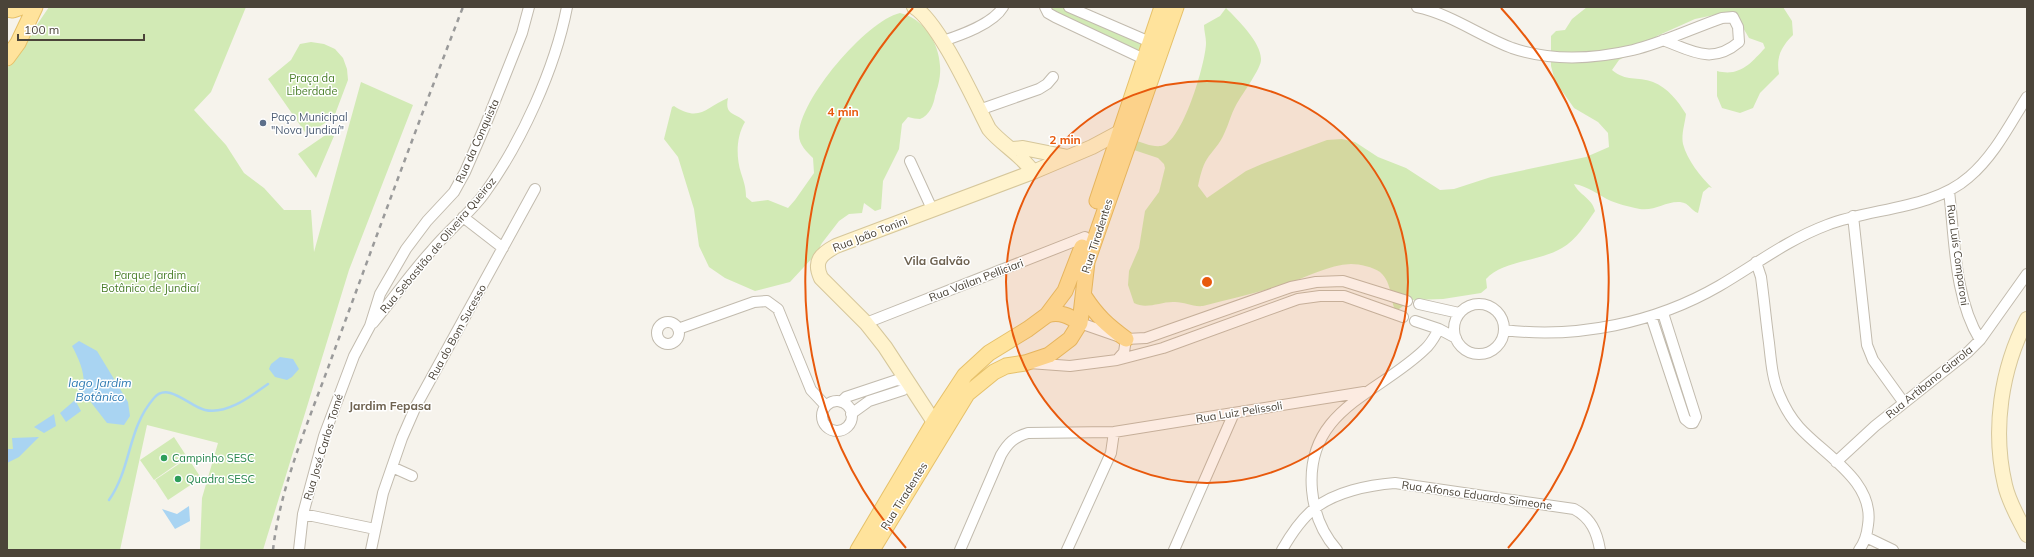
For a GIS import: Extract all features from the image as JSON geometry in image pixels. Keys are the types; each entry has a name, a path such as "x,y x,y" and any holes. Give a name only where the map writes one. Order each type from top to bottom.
{"main road":[{"name":"Rua Tiradentes","path":"858,550 955,388 975,364 989,353 1028,329 1047,315 1065,291 1085,237 1162,7"},
{"name":"Rua Tiradentes","path":"872,550 967,394 984,378 1006,366 1039,359 1058,350 1070,339 1080,323 1084,296 1086,262 1176,7"},
{"path":"7,9 13,10 32,8 18,43 7,58"},
{"path":"1084,296 1096,314 1126,339"},
{"path":"1047,315 1055,313 1062,314 1080,323"},
{"path":"1025,363 1020,359 1015,349 1019,338 1028,329"}],"street":[{"name":"Rua da Conquista","path":"370,326 380,294 392,271 427,221 454,192 465,172 486,126 522,33 528,7"},
{"name":"Rua Sebastião de Oliveira Queiroz","path":"370,326 431,251 483,196 515,147 538,96 555,51 567,7"},
{"path":"914,7 929,20 943,41 989,129 997,139 1013,149 1033,172"},
{"path":"943,41 966,33 988,21 1001,11 1003,7"},
{"path":"1045,7 1048,13 1055,17 1144,59"},
{"path":"1069,7 1150,42"},
{"path":"1417,7 1432,10 1513,48 1545,56 1572,58 1597,56 1634,50 1722,18 1733,18 1740,34 1739,42 1732,47 1714,55 1701,53 1662,40"},
{"path":"979,110 1039,89 1047,84 1053,77"},
{"path":"1504,330 1533,334 1569,332 1663,313 1719,286 1756,262 1807,233 1853,216 1928,200 1949,191 1969,178 1985,161 2027,96"},
{"name":"Rua João Tonini","path":"934,422 885,347 866,323 821,278 818,271 820,258 824,252 836,246 1033,172 1092,147 1120,132"},
{"path":"1092,147 1102,151 1111,159"},
{"path":"1013,149 1023,148 1068,157"},
{"path":"910,161 932,210"},
{"name":"Rua do Bom Sucesso","path":"371,550 383,493 402,438 416,406 535,189"},
{"name":"Rua Luís Comparoni","path":"1949,191 1960,288 1965,311 1980,340"},
{"path":"1853,216 1867,345 1873,360 1904,403"},
{"path":"464,217 503,248"},
{"name":"Rua Vailan Pelliciari","path":"866,323 1085,237"},
{"path":"1756,262 1761,277 1772,371 1778,392 1786,410 1800,428 1836,462 1859,487 1867,502 1869,518 1866,537 1859,550"},
{"name":"Rua Artibano Giarola","path":"1836,462 1875,426 1968,352 1980,340 2027,274"},
{"path":"1080,323 1126,339 1146,338 1291,287 1316,282 1343,281 1407,301"},
{"path":"1025,363 1070,366 1117,360 1163,348 1298,300 1320,296 1344,296 1403,317"},
{"path":"678,329 754,302 763,301 771,303 781,313 811,390 826,406"},
{"path":"1419,304 1459,313"},
{"path":"1472,304 1488,305 1500,315 1504,330 1501,341 1494,349 1484,354 1472,353 1462,348 1456,338 1454,330 1455,321 1459,313 1472,304"},
{"path":"1651,316 1685,419 1690,423 1693,423 1696,417 1663,313"},
{"path":"2027,319 2020,332 2005,374 2000,419 2000,455 2005,486 2027,535"},
{"path":"1415,321 1456,338"},
{"name":"Rua José Carlos Tomé","path":"299,550 303,514 324,436 338,394 354,356 370,326"},
{"path":"1337,550 1320,526 1314,509 1311,479 1314,453 1324,432 1338,416 1364,392 1414,359 1426,348 1439,330"},
{"path":"1117,360 1124,352 1126,339"},
{"path":"841,402 846,397 897,380 909,382 903,390 869,401 851,414"},
{"name":"Rua Luiz Pelissoli","path":"960,550 1001,455 1008,444 1017,437 1028,433 1114,432 1364,392"},
{"path":"832,402 841,402 848,406 851,414 848,426 841,430 833,430 823,422 822,414 826,406 832,402"},
{"path":"1174,550 1234,413"},
{"path":"1066,550 1111,453 1114,432"},
{"path":"392,467 412,476"},
{"name":"Rua Afonso Eduardo Simeone","path":"1282,550 1291,535 1314,509 1336,497 1373,485 1395,483 1574,509 1588,519 1594,529 1600,550"},
{"path":"303,514 375,529"},
{"path":"1866,537 1893,550"}],"green space":[{"name":"Parque Jardim Botânico de Jundiaí","path":"49,7 246,7 211,92 194,110 226,145 244,173 264,188 284,210 311,210 314,252 361,82 413,105 349,270 263,550 200,550 202,498 218,443 147,425 120,550 7,550 7,69"},
{"path":"1049,7 1064,7 1140,42 1142,45 1141,49 1136,51 1053,12"},
{"path":"1587,7 1783,7 1792,21 1793,35 1785,44 1780,53 1778,62 1779,74 1760,93 1753,108 1740,113 1722,108 1717,96 1717,71 1732,72 1739,70 1755,59 1765,48 1763,43 1749,38 1742,26 1727,15 1719,14 1695,19 1657,36 1652,41 1619,60 1612,70 1622,76 1653,82 1672,95 1680,104 1686,114 1682,137 1685,150 1695,168 1712,188 1709,187 1703,192 1698,213 1688,205 1680,202 1669,203 1648,209 1635,208 1606,199 1588,189 1574,184 1591,203 1595,211 1572,241 1567,245 1544,256 1502,268 1493,273 1486,279 1487,288 1481,293 1443,299 1412,300 1396,311 1387,282 1380,272 1366,266 1351,264 1334,267 1286,284 1203,306 1175,302 1144,306 1134,303 1128,285 1129,271 1139,248 1145,211 1159,192 1165,168 1164,164 1158,158 1131,149 1134,140 1161,146 1169,142 1177,132 1191,101 1202,67 1206,43 1204,25 1220,16 1226,8 1248,32 1258,46 1261,60 1255,74 1234,108 1222,138 1207,159 1201,172 1198,186 1207,198 1246,171 1327,140 1342,139 1355,142 1378,157 1406,168 1440,190 1454,189 1491,177 1586,157 1609,147 1608,133 1598,122 1574,108 1555,81 1551,66 1551,36 1556,31 1565,30 1572,19"},
{"path":"900,13 916,20 928,32 937,48 940,74 934,103 928,113 920,119 908,117 902,124 899,149 883,181 881,209 875,211 864,203 862,213 849,214 839,221 822,243 816,254 790,282 755,291 725,278 709,267 699,246 694,209 678,157 664,139 672,107 674,106 690,113 697,113 702,112 728,98 727,104 730,111 745,122 738,141 738,154 739,167 746,197 752,202 768,200 788,208 814,173 813,158 806,151 799,139 802,120 810,102 822,83 853,46 886,19"},
{"name":"Praça da Liberdade","path":"311,42 324,44 335,49 343,58 347,69 348,80 334,117 307,135 268,79 291,60 300,44"},
{"path":"327,134 334,136 316,178 298,154"},
{"name":"Campinho SESC","path":"174,437 187,457 154,480 140,460"},
{"name":"Quadra SESC","path":"188,458 201,478 168,500 155,480"}],"water":[{"name":"lago Jardim Botânico","path":"79,341 97,351 128,402 130,416 124,425 107,423 83,392 84,380 82,368 72,346"},
{"path":"280,357 293,359 299,369 287,380 275,377 269,369 271,364"},
{"path":"75,400 81,411 66,422 60,413"},
{"path":"54,414 56,426 44,433 34,427"},
{"path":"39,437 19,457 7,463 7,449 13,449 12,438"},
{"path":"189,506 190,521 175,529 162,509 177,514"}],"waterway":[{"path":"109,500 122,474 139,422 145,410 154,398 166,392 179,396 205,410 222,410 254,394 268,384"}],"railway":[{"path":"273,550 282,501 297,452 463,7"}],"place":[{"name":"Paço Municipal \"Nova Jundiaí\"","path":"263,123"},
{"name":"Campinho SESC","path":"164,458"},
{"name":"Quadra SESC","path":"178,479"}],"district":[{"name":"Vila Galvão","path":"937,260"},
{"name":"Jardim Fepasa","path":"390,405"}]}
